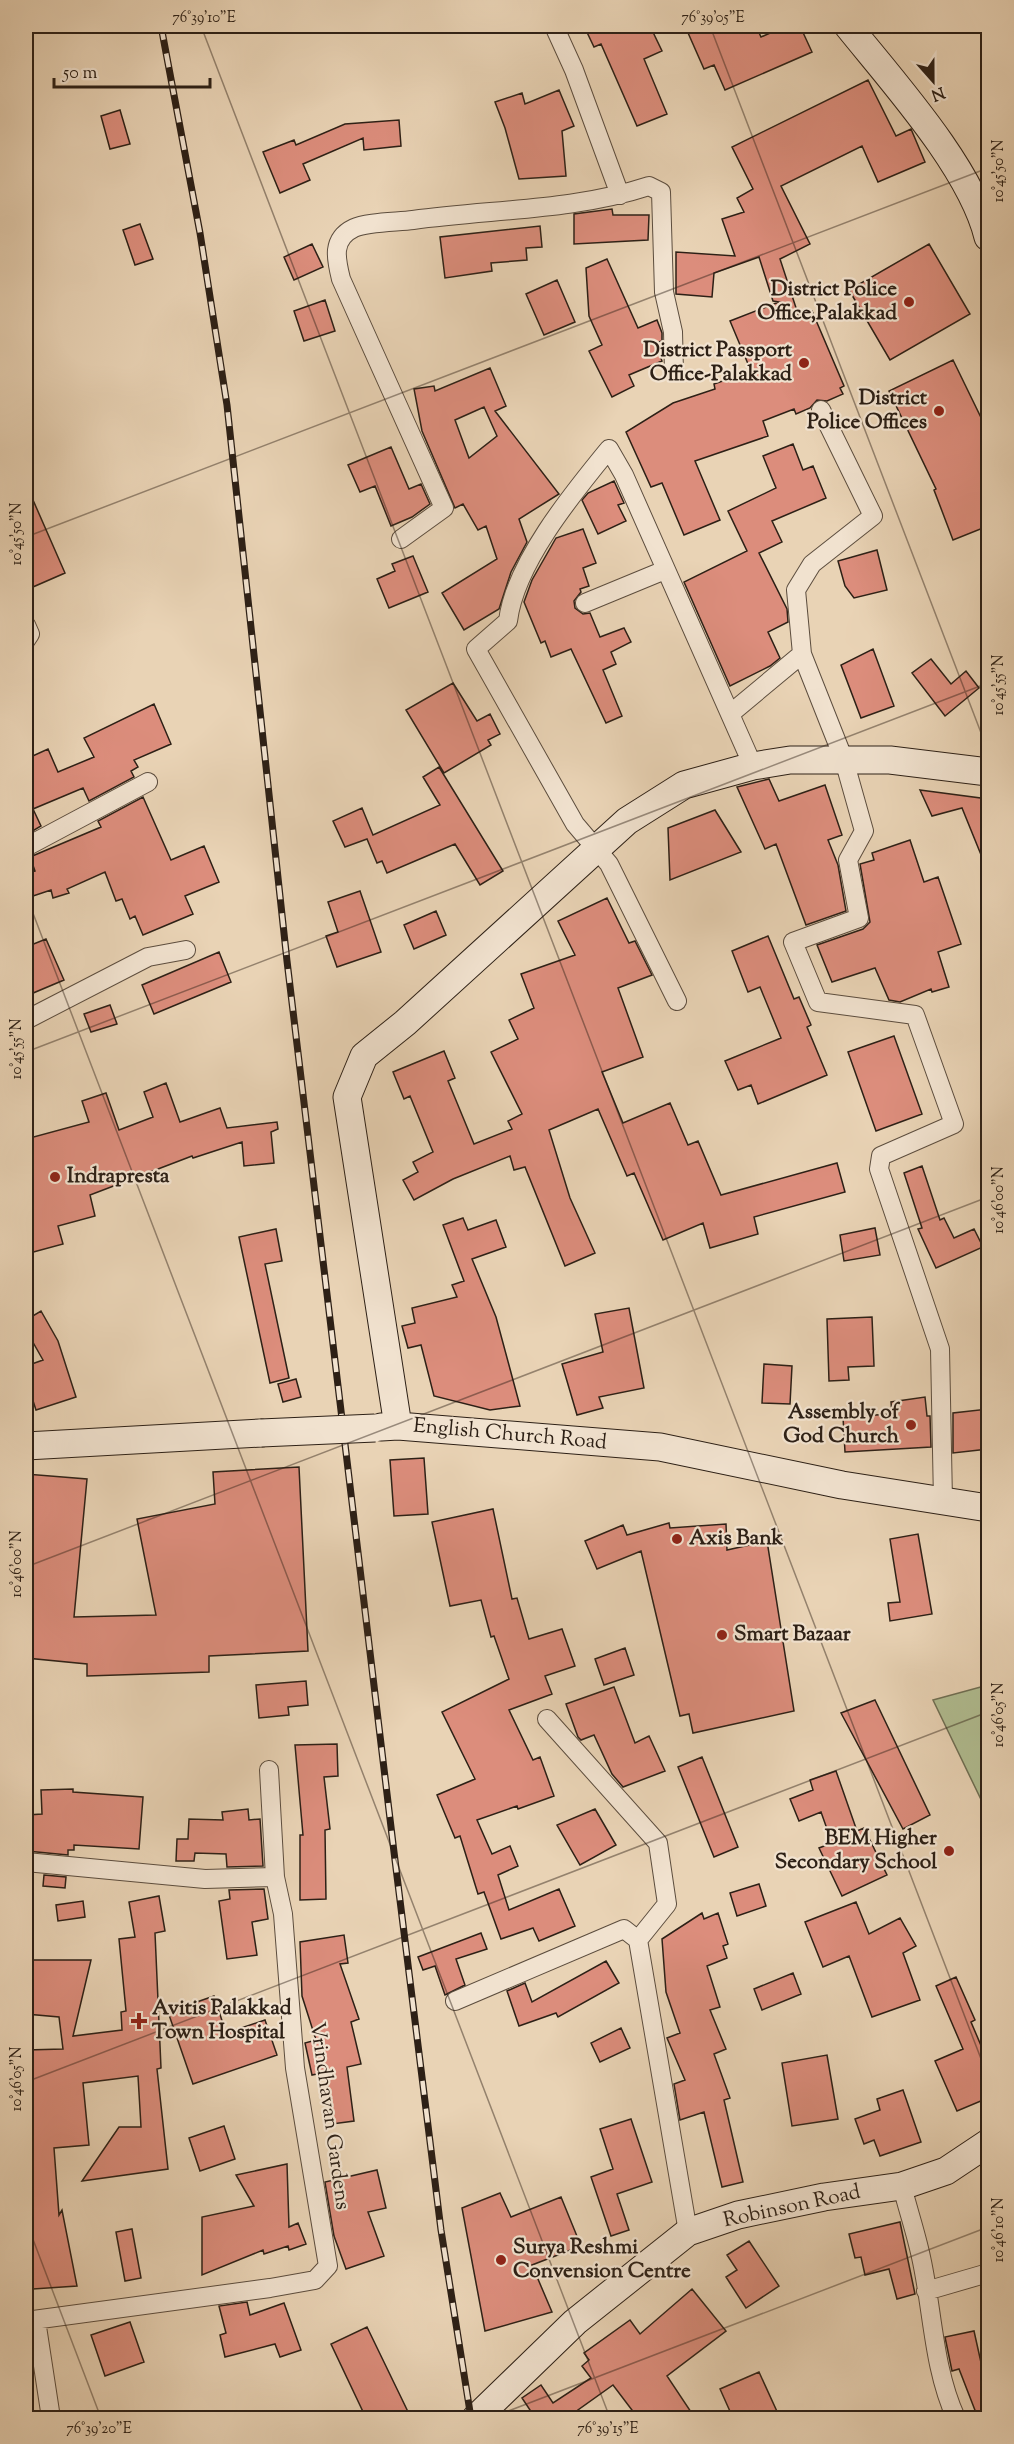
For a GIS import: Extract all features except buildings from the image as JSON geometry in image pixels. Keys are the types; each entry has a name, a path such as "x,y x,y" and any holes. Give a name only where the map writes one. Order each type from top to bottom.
{"street":[{"path":"554,26 574,70 620,195"},
{"path":"848,26 955,166 985,225 988,237"},
{"path":"955,166 988,194"},
{"path":"402,539 444,508 341,279 335,256 337,243 354,228 472,211 533,209 620,195 649,186 661,192 664,292 673,332 674,372"},
{"path":"821,410 873,516 812,564 796,590 802,654 839,750 864,831 848,860 859,918 793,942 818,1002 915,1015 954,1124 881,1156 879,1169 940,1349 943,1500"},
{"path":"677,1001 609,864 575,824 476,649 508,621 510,602 521,576 570,496 609,449 624,476 748,754"},
{"path":"585,603 665,570"},
{"path":"26,625 30,633 26,640"},
{"path":"730,714 802,654"},
{"path":"387,1427 347,1097 364,1056 405,1023 594,845 684,785 748,754 790,760 839,750 890,760 988,772"},
{"path":"26,847 148,782"},
{"path":"26,1020 147,957 186,950"},
{"name":"English Church Road","path":"26,1446 387,1427 660,1447 842,1485 988,1508"},
{"path":"547,1719 658,1844 667,1904 638,1940"},
{"path":"26,1862 205,1879 275,1877 269,1770"},
{"name":"Vrindhavan Gardens","path":"31,2320 315,2280 328,2266 295,2068 283,1914 275,1877"},
{"path":"455,2001 624,1929 638,1940 688,2232"},
{"name":"Robinson Road","path":"476,2418 575,2322 688,2232 738,2215 824,2197 902,2186 946,2171 988,2143"},
{"path":"902,2186 921,2259 931,2330 950,2405 956,2418"},
{"path":"926,2291 988,2273"},
{"path":"31,2320 51,2418"}],"green space":[{"path":"988,1685 988,1814 933,1700"}],"railway":[{"path":"161,26 200,233 227,405 287,961 394,1852 441,2230 471,2418"}],"place":[{"name":"District Police Office,Palakkad","path":"909,302"},
{"name":"District Passport Office-Palakkad","path":"804,363"},
{"name":"District Police Offices","path":"939,411"},
{"name":"Indrapresta","path":"55,1177"},
{"name":"Assembly of God Church","path":"911,1425"},
{"name":"Axis Bank","path":"677,1539"},
{"name":"Smart Bazaar","path":"722,1635"},
{"name":"BEM Higher Secondary School","path":"949,1851"},
{"name":"Avitis Palakkad Town Hospital","path":"139,2021"},
{"name":"Surya Reshmi Convension Centre","path":"501,2260"}]}
